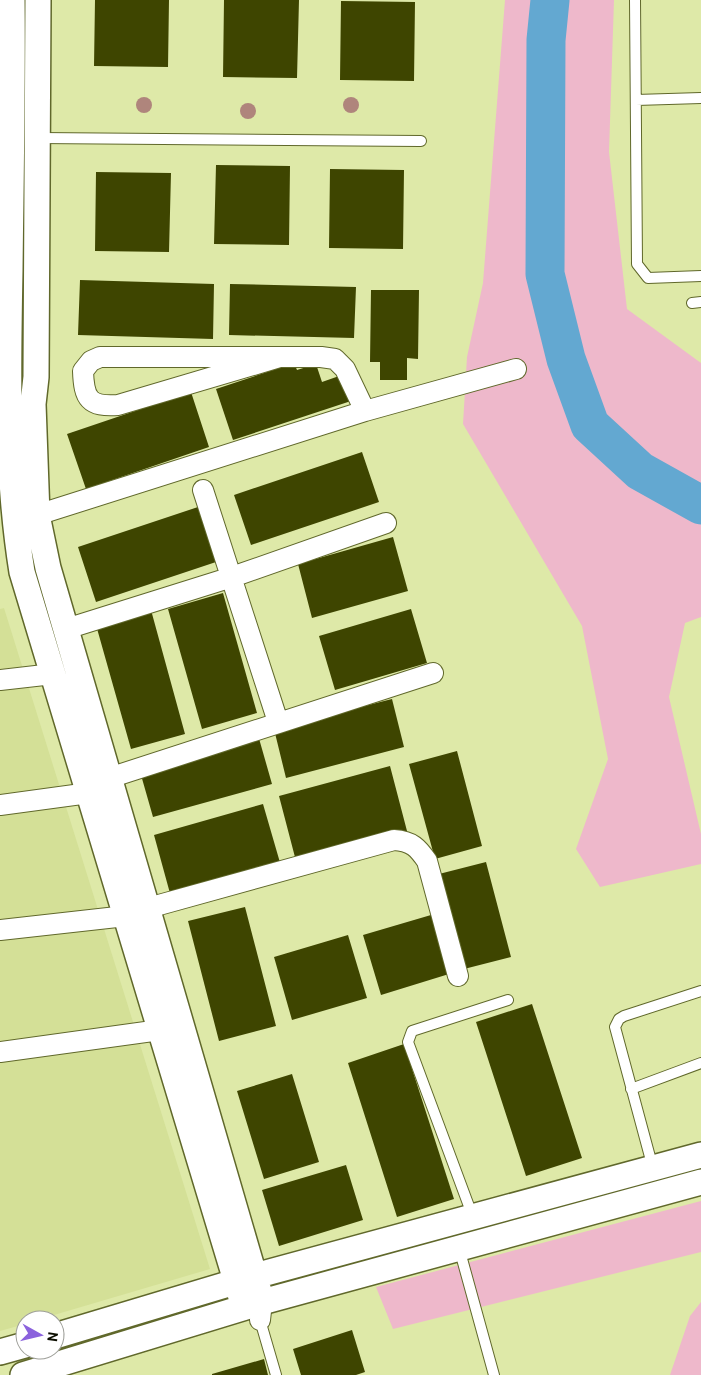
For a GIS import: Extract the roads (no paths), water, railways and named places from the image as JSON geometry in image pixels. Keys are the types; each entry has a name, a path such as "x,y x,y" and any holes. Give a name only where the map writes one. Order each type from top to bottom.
{"street":[{"path":"12,0 6,142 4,402 17,540 22,572 89,793 137,912 255,1310"},
{"path":"38,0 36,377 33,404 39,526 66,629 110,778 160,1030 246,1279"},
{"path":"6,142 37,138"},
{"path":"280,357 118,405 100,407 92,402 84,388 83,371 91,361 100,358 280,357 335,359 344,369 365,411"},
{"path":"17,540 39,526 365,411 516,369"},
{"path":"4,402 33,404"},
{"path":"203,490 278,722"},
{"path":"66,629 232,576 386,523"},
{"path":"0,680 53,674"},
{"path":"110,778 278,722 433,674"},
{"path":"0,805 89,793"},
{"path":"0,930 137,912 394,840 403,840 416,846 427,861 458,976"},
{"path":"0,1052 160,1030"},
{"path":"65,1333 246,1279 701,1155"},
{"path":"23,1375 255,1310 459,1248 701,1182"},
{"path":"0,1352 15,1348"}],"lane":[{"path":"635,0 637,264 648,278 701,276"},
{"path":"636,100 701,98"},
{"path":"37,138 421,141"},
{"path":"653,1168 615,1027 619,1019 701,991"},
{"path":"473,1217 408,1042 412,1031 508,1000"},
{"path":"632,1089 701,1063"},
{"path":"459,1248 494,1375"},
{"path":"255,1310 276,1375"}],"waterway":[{"path":"550,0 546,40 545,274 566,359 590,425 640,471 701,505"}]}
